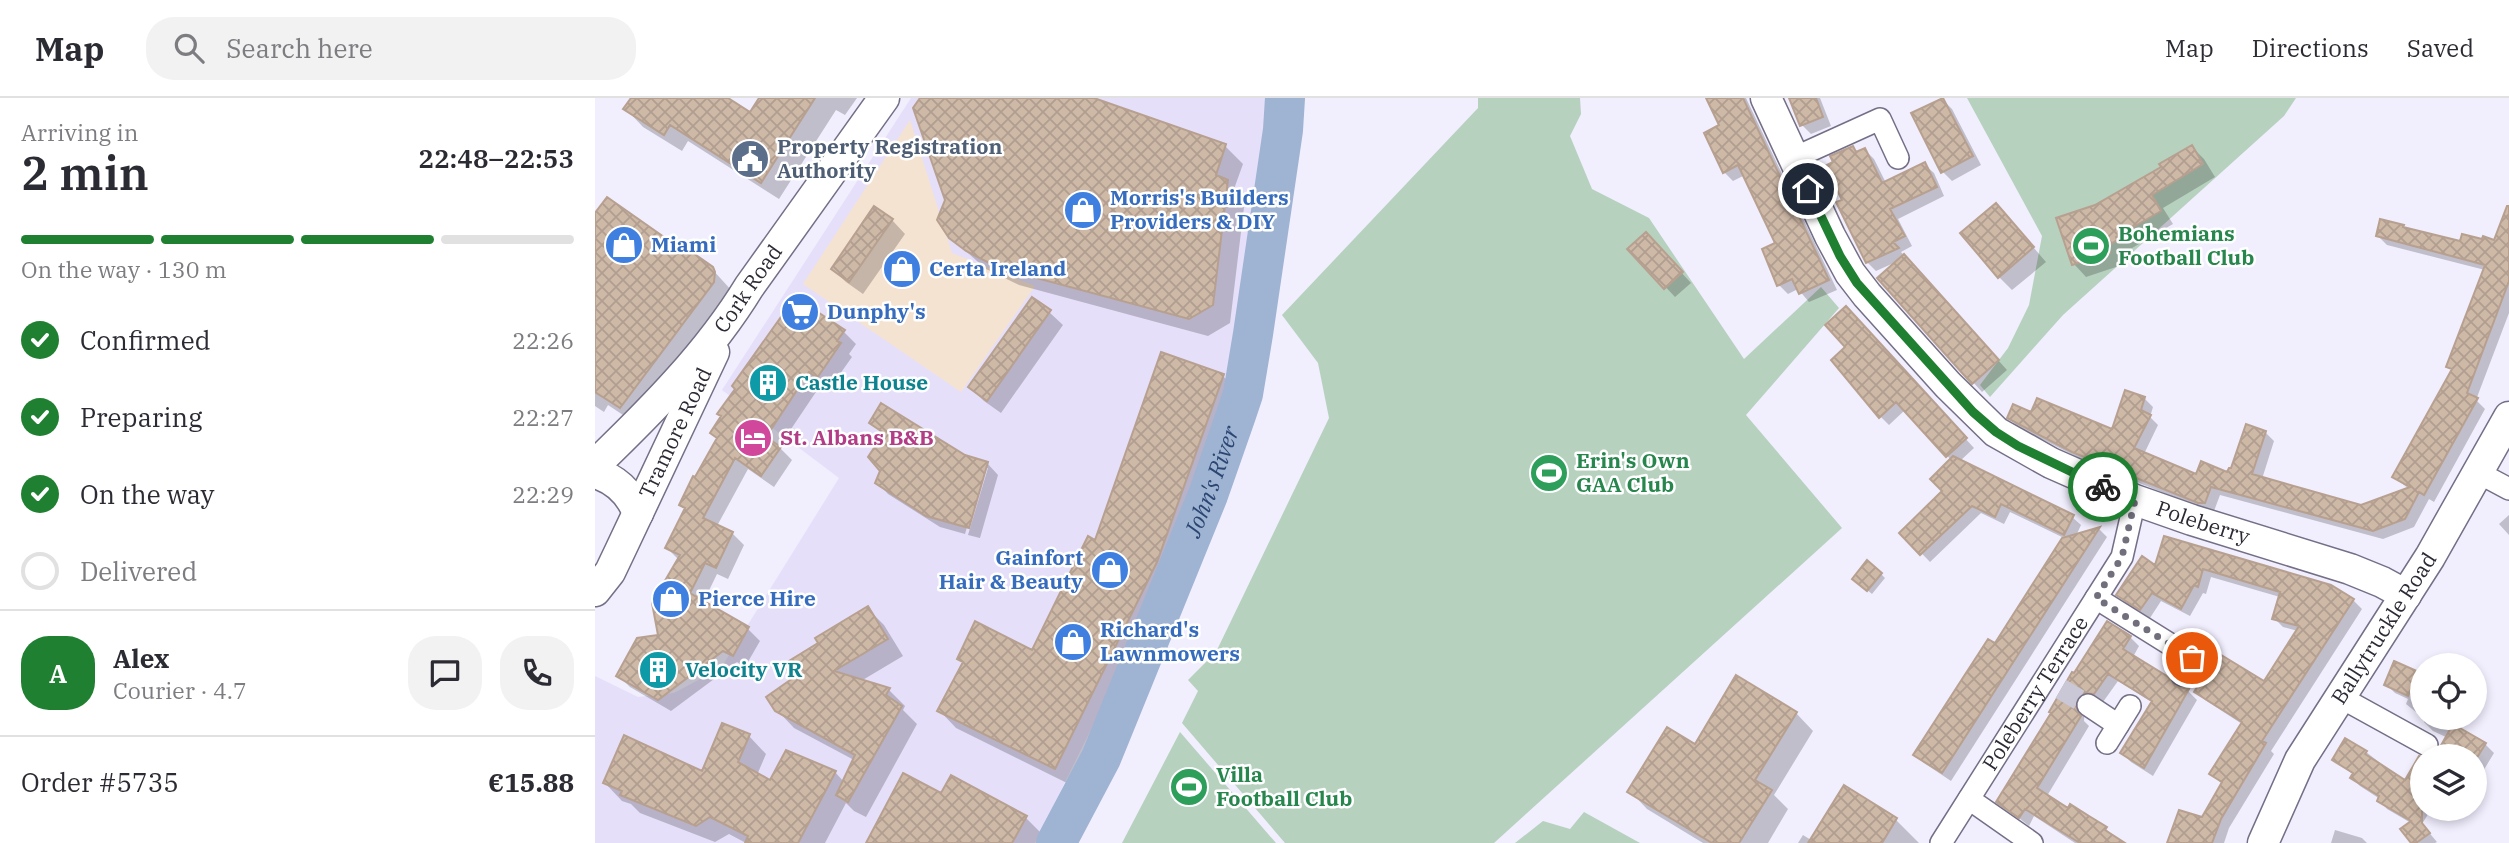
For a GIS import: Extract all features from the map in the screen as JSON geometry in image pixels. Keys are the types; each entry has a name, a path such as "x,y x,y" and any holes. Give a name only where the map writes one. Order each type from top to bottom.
{"main road":[{"name":"Cork Road","path":"595,465 669,389 732,314 884,98"},
{"name":"Poleberry","path":"1766,98 1840,256 1857,283 1973,412 1996,432 2025,450 2135,500 2350,569 2406,595"},
{"name":"Tramore Road","path":"595,591 610,572 732,314"},
{"name":"Ballytruckle Road","path":"2263,843 2300,760 2406,595 2509,417"},
{"name":"Tramore Road","path":"595,473 609,478 625,490 639,513"},
{"path":"595,564 595,583"}],"street":[{"path":"1794,158 1880,119 1898,158"},
{"path":"2479,473 2509,489"},
{"name":"Poleberry Terrace","path":"1941,843 1969,799 2053,684 2096,598 2122,557 2135,500"},
{"path":"2096,598 2192,658 2182,675"},
{"path":"2340,697 2425,744"},
{"path":"2088,705 2118,724"},
{"path":"2107,743 2130,706"},
{"path":"1969,799 2032,843"}],"shaded area":[{"path":"911,98 1265,98 1266,120 1232,389 1140,630 1035,843 595,843 595,676 638,697 674,693 721,668 839,478 722,390"},
{"name":"Certa Ireland","path":"910,120 952,253 1035,286 961,392 803,284"}],"green space":[{"name":"Erin's Own GAA Club","path":"1478,98 1580,98 1581,114 1570,136 1592,189 1649,218 1744,359 1821,287 1839,308 1746,415 1842,528 1494,843 1285,843 1182,723 1198,691 1188,680 1216,652 1329,418 1318,363 1282,315 1478,108"},
{"name":"Bohemians Football Club","path":"1967,98 2296,98 2284,116 2063,315 1990,397 1980,385 2008,348 2029,305 2042,236"},
{"name":"Villa Football Club","path":"1180,732 1276,843 1122,843"},
{"path":"1584,812 1640,843 1515,843 1543,821 1570,829"}],"building":[{"name":"Property Registration Authority","path":"631,98 728,98 750,112 759,98 815,98 761,183 670,125 664,135 623,109"},
{"name":"Morris's Builders Providers & DIY","path":"920,98 1094,98 1226,144 1216,175 1228,180 1213,305 1189,319 999,268 966,251 949,238 937,220 945,200 913,108"},
{"path":"1706,98 1743,98 1829,280 1799,294 1792,279 1777,286 1762,249 1775,243 1738,165 1723,173 1704,133 1719,125"},
{"path":"1789,98 1816,98 1823,117 1800,126"},
{"path":"1943,98 1973,156 1941,173 1911,113"},
{"path":"2192,145 2203,164 2152,195 2161,211 2116,237 2117,240 2108,246 2110,253 2072,265 2056,218 2095,205 2161,167 2159,164"},
{"path":"1853,146 1856,152 1865,148 1882,183 1925,162 1937,187 1890,209 1905,236 1893,242 1899,248 1866,263 1836,202 1842,200 1825,166 1833,162 1830,156"},
{"path":"607,197 684,251 686,248 713,267 715,272 714,282 620,408 595,392 595,213"},
{"path":"1996,203 2034,247 1998,278 1960,233"},
{"path":"874,206 893,219 849,282 831,269"},
{"path":"2507,206 2509,281 2467,393 2478,398 2424,495 2419,492 2405,519 2373,531 2211,487 2205,503 2198,503 2072,452 2007,418 2013,404 2031,412 2037,398 2112,429 2125,390 2145,397 2141,410 2151,415 2134,448 2196,474 2201,461 2227,472 2231,468 2246,424 2266,431 2252,474 2361,505 2410,487 2392,477 2452,369 2446,367 2485,265 2376,236 2380,219 2460,241 2462,234 2494,240"},
{"path":"1646,232 1683,272 1664,289 1627,249"},
{"path":"1904,254 1999,360 1972,384 1877,278"},
{"path":"795,297 845,330 837,341 841,343 817,378 809,372 766,437 781,447 761,476 735,458 703,518 733,532 716,568 705,563 690,593 749,627 733,656 723,651 658,700 616,676 637,638 658,635 652,603 680,555 665,548 685,508 679,505 693,476 695,477 717,438 710,433 721,416 717,414 735,389 732,386"},
{"path":"1032,297 1051,310 987,401 968,387"},
{"path":"1846,306 1967,438 1946,457 1896,402 1879,418 1831,360 1845,347 1825,325"},
{"path":"1161,352 1224,374 1157,562 1055,769 937,711 963,662 957,659 975,621 1032,650 1088,536 1095,540"},
{"path":"881,403 965,455 988,462 969,528 926,516 875,483 880,471 868,457 884,433 869,423"},
{"path":"1953,456 2074,515 2064,535 2001,504 1995,517 1972,506 1920,555 1899,533 1942,491 1930,479"},
{"path":"2100,527 1942,773 1913,755 1988,639 1995,643 2062,538"},
{"path":"2164,536 2331,585 2354,599 2262,741 2266,743 2221,819 2212,843 2167,843 2179,810 2202,817 2222,782 2209,774 2242,722 2194,692 2218,653 2264,681 2299,626 2272,619 2280,592 2203,569 2198,587 2194,585 2181,609 2152,593 2140,610 2116,595 2142,556 2155,565"},
{"path":"1867,560 1882,573 1867,591 1852,579"},
{"path":"868,606 888,639 834,671 890,688 886,695 902,706 848,802 836,795 855,755 775,711 766,697 793,678 784,664 818,643 815,638"},
{"path":"2107,621 2131,636 2123,649 2170,678 2175,686 2189,689 2144,768 2120,753 2152,701 2108,674 2094,694 2083,693 2078,697 2075,705 2081,716 2037,788 2068,808 2070,804 2107,827 2105,830 2125,843 2080,843 2025,809 2019,818 1996,802 2051,713 2049,712 2072,672 2074,673"},
{"path":"2394,661 2410,668 2408,696 2384,685"},
{"path":"1736,675 1797,712 1755,780 1772,790 1739,843 1712,843 1627,792 1667,727 1695,744"},
{"path":"722,723 750,734 738,762 770,780 786,750 836,771 798,843 745,843 748,836 710,817 696,826 620,795 622,791 603,783 624,735 702,771"},
{"path":"2450,730 2463,730 2486,743 2485,744 2442,744"},
{"path":"2345,738 2405,780 2410,771 2410,820 2377,801 2379,796 2350,778 2353,773 2332,760"},
{"path":"903,773 941,793 951,775 1027,816 1012,843 866,843"},
{"path":"1844,785 1897,818 1882,843 1808,843"},
{"path":"2411,821 2422,821 2430,833 2416,843 2411,843 2400,829"}],"waterway":[{"name":"John's River","path":"1056,843 1101,758 1208,495 1243,394 1283,130 1285,98"}],"tunnel":[{"path":"2061,689 2088,705"}],"way so far":[{"path":"2103,487 2135,500 2122,557 2096,598 2192,658"}],"place":[{"name":"Property Registration Authority","path":"750,159"},
{"name":"Morris's Builders Providers & DIY","path":"1083,210"},
{"name":"Miami","path":"624,245"},
{"name":"Bohemians Football Club","path":"2091,246"},
{"name":"Certa Ireland","path":"902,269"},
{"name":"Dunphy's","path":"800,312"},
{"name":"Castle House","path":"768,383"},
{"name":"St. Albans B&B","path":"753,438"},
{"name":"Erin's Own GAA Club","path":"1549,473"},
{"name":"Gainfort Hair & Beauty","path":"1110,570"},
{"name":"Pierce Hire","path":"671,599"},
{"name":"Richard's Lawnmowers","path":"1073,642"},
{"name":"Velocity VR","path":"658,670"},
{"name":"Villa Football Club","path":"1189,787"}],"route":[{"path":"1808,189 1840,256 1857,283 1973,412 2018,446 2103,487"}]}
